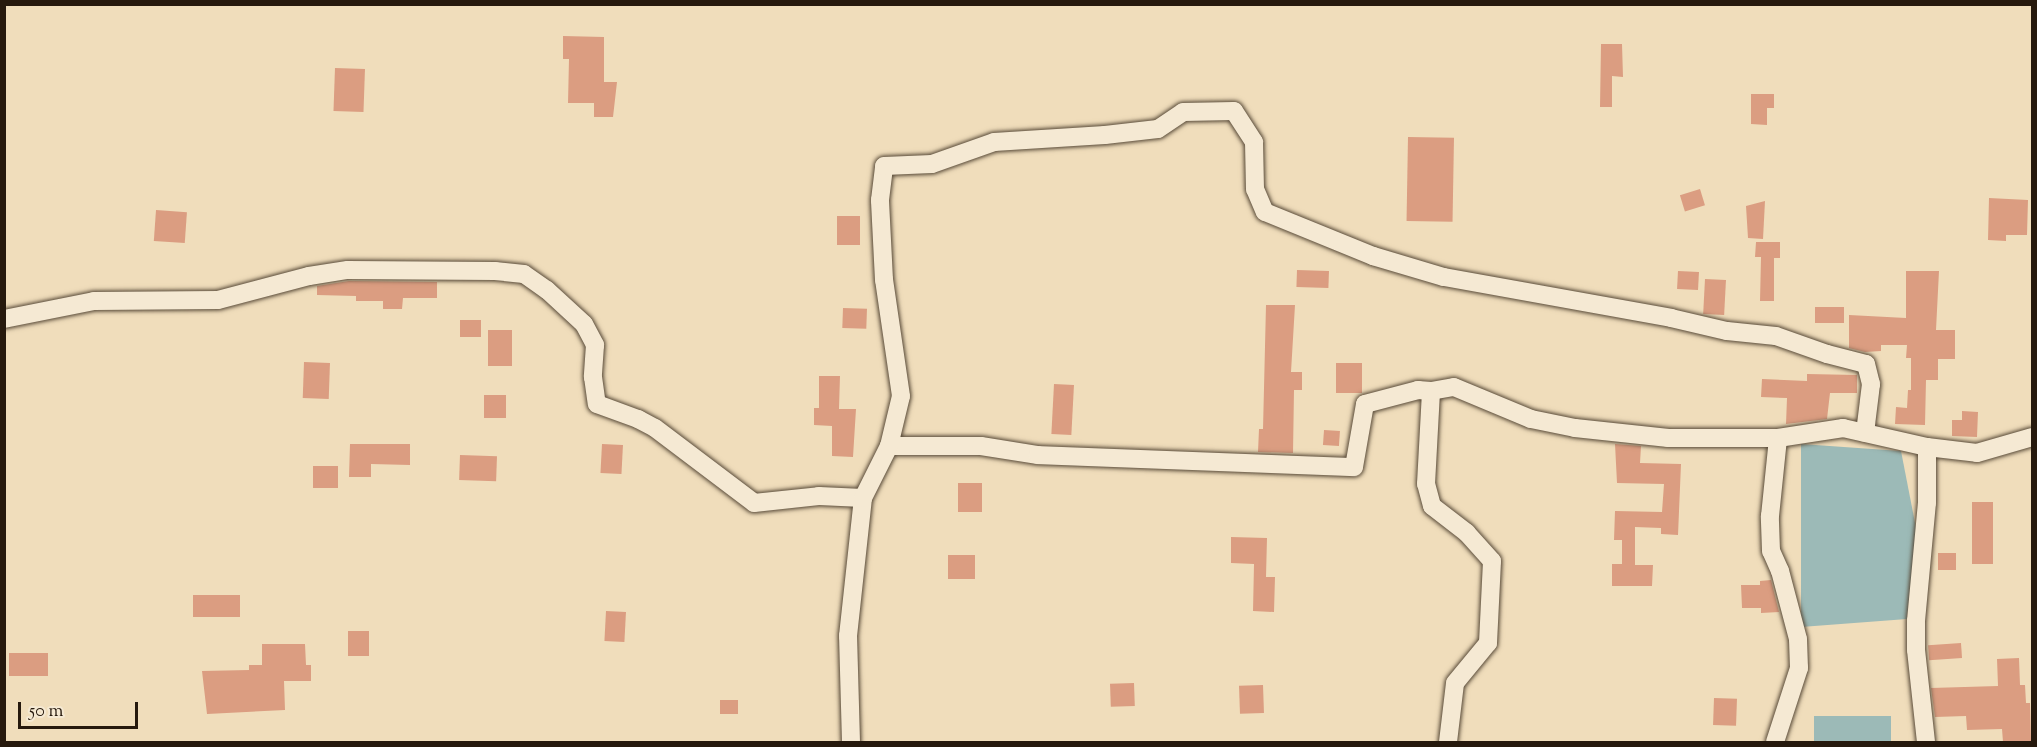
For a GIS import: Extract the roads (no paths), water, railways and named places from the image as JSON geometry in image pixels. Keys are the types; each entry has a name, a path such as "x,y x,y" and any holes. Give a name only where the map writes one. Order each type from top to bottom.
{"street":[{"path":"851,742 848,636 863,498 889,446 902,384 884,280 880,200 884,166 932,164 994,142 1158,129 1183,112 1234,111 1254,142 1256,189 1265,212 1373,256 1444,277 1671,318 1727,331 1776,336 1827,354 1866,364 1871,384 1865,433"},
{"path":"4,319 94,302 218,300 309,276 348,270 495,271 524,274 547,290 584,324 595,345 593,377 597,404 638,419 655,428 754,503 819,496 863,498"},
{"path":"889,446 981,446 1038,455 1354,467 1365,404 1418,390 1431,391 1454,387 1531,419 1575,428 1668,438 1778,438 1844,428 1927,447 1977,453 2032,437"},
{"path":"1431,391 1426,484 1432,506 1467,533 1492,561 1488,643 1455,683 1448,742"},
{"path":"1775,742 1799,668 1798,639 1780,571 1771,551 1770,516 1778,438"},
{"path":"1926,742 1916,650 1916,621 1927,503 1927,447"}],"water":[{"path":"1801,444 1901,451 1917,533 1907,619 1801,627"},
{"path":"1814,716 1891,716 1891,742 1814,742"}]}
